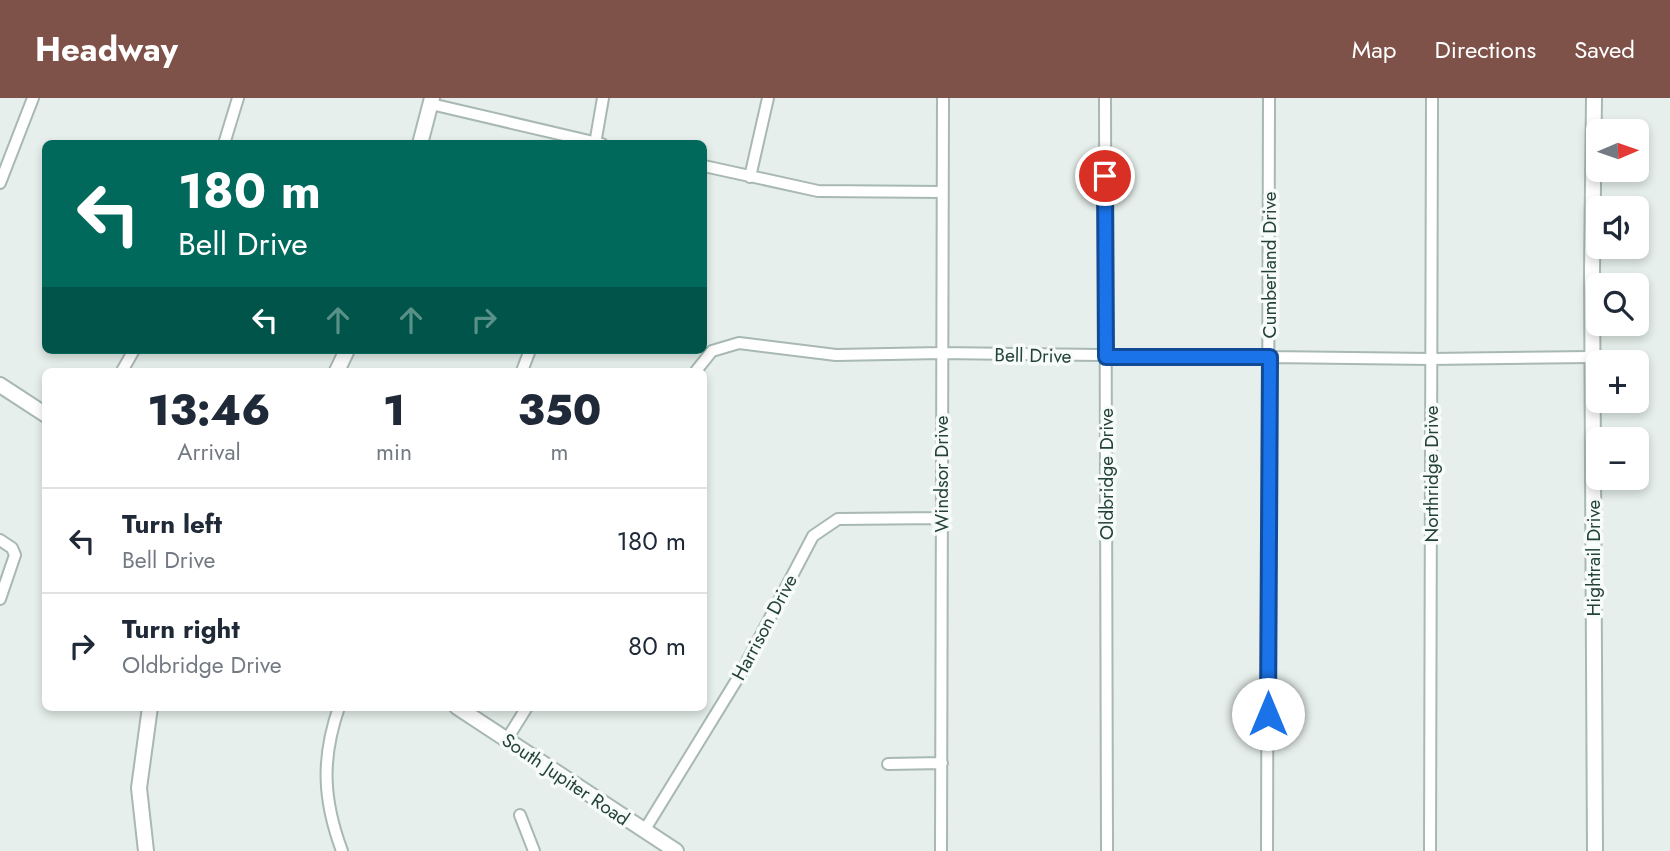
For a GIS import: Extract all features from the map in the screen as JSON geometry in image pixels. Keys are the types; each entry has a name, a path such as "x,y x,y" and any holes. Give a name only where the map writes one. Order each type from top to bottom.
{"street":[{"path":"0,183 33,98"},
{"path":"225,140 238,98"},
{"path":"597,140 603,98"},
{"path":"750,177 768,98"},
{"name":"Windsor Drive","path":"942,851 943,98"},
{"name":"Oldbridge Drive","path":"1105,98 1107,851"},
{"name":"Cumberland Drive","path":"1267,851 1269,98"},
{"name":"Northridge Drive","path":"1430,851 1432,98"},
{"name":"Hightrail Drive","path":"1592,350 1594,98"},
{"path":"421,140 432,101 585,140"},
{"path":"707,167 818,191 942,192"},
{"name":"Bell Drive","path":"698,368 712,351 739,343 809,354 1431,359 1586,357"},
{"path":"0,385 42,412"},
{"name":"Hightrail Drive","path":"1592,413 1595,851"},
{"name":"Harrison Drive","path":"644,831 741,673 813,536 838,519 941,518"},
{"path":"0,541 12,548 15,555 0,599"},
{"path":"146,851 139,788 149,711"},
{"path":"338,711 329,742 326,794 329,816 342,851"},
{"name":"South Jupiter Road","path":"463,711 676,851"},
{"path":"507,739 524,711"},
{"path":"888,764 942,762"},
{"path":"520,815 534,851"}],"route":[{"path":"1105,176 1106,357 1270,357 1268,714"}]}
